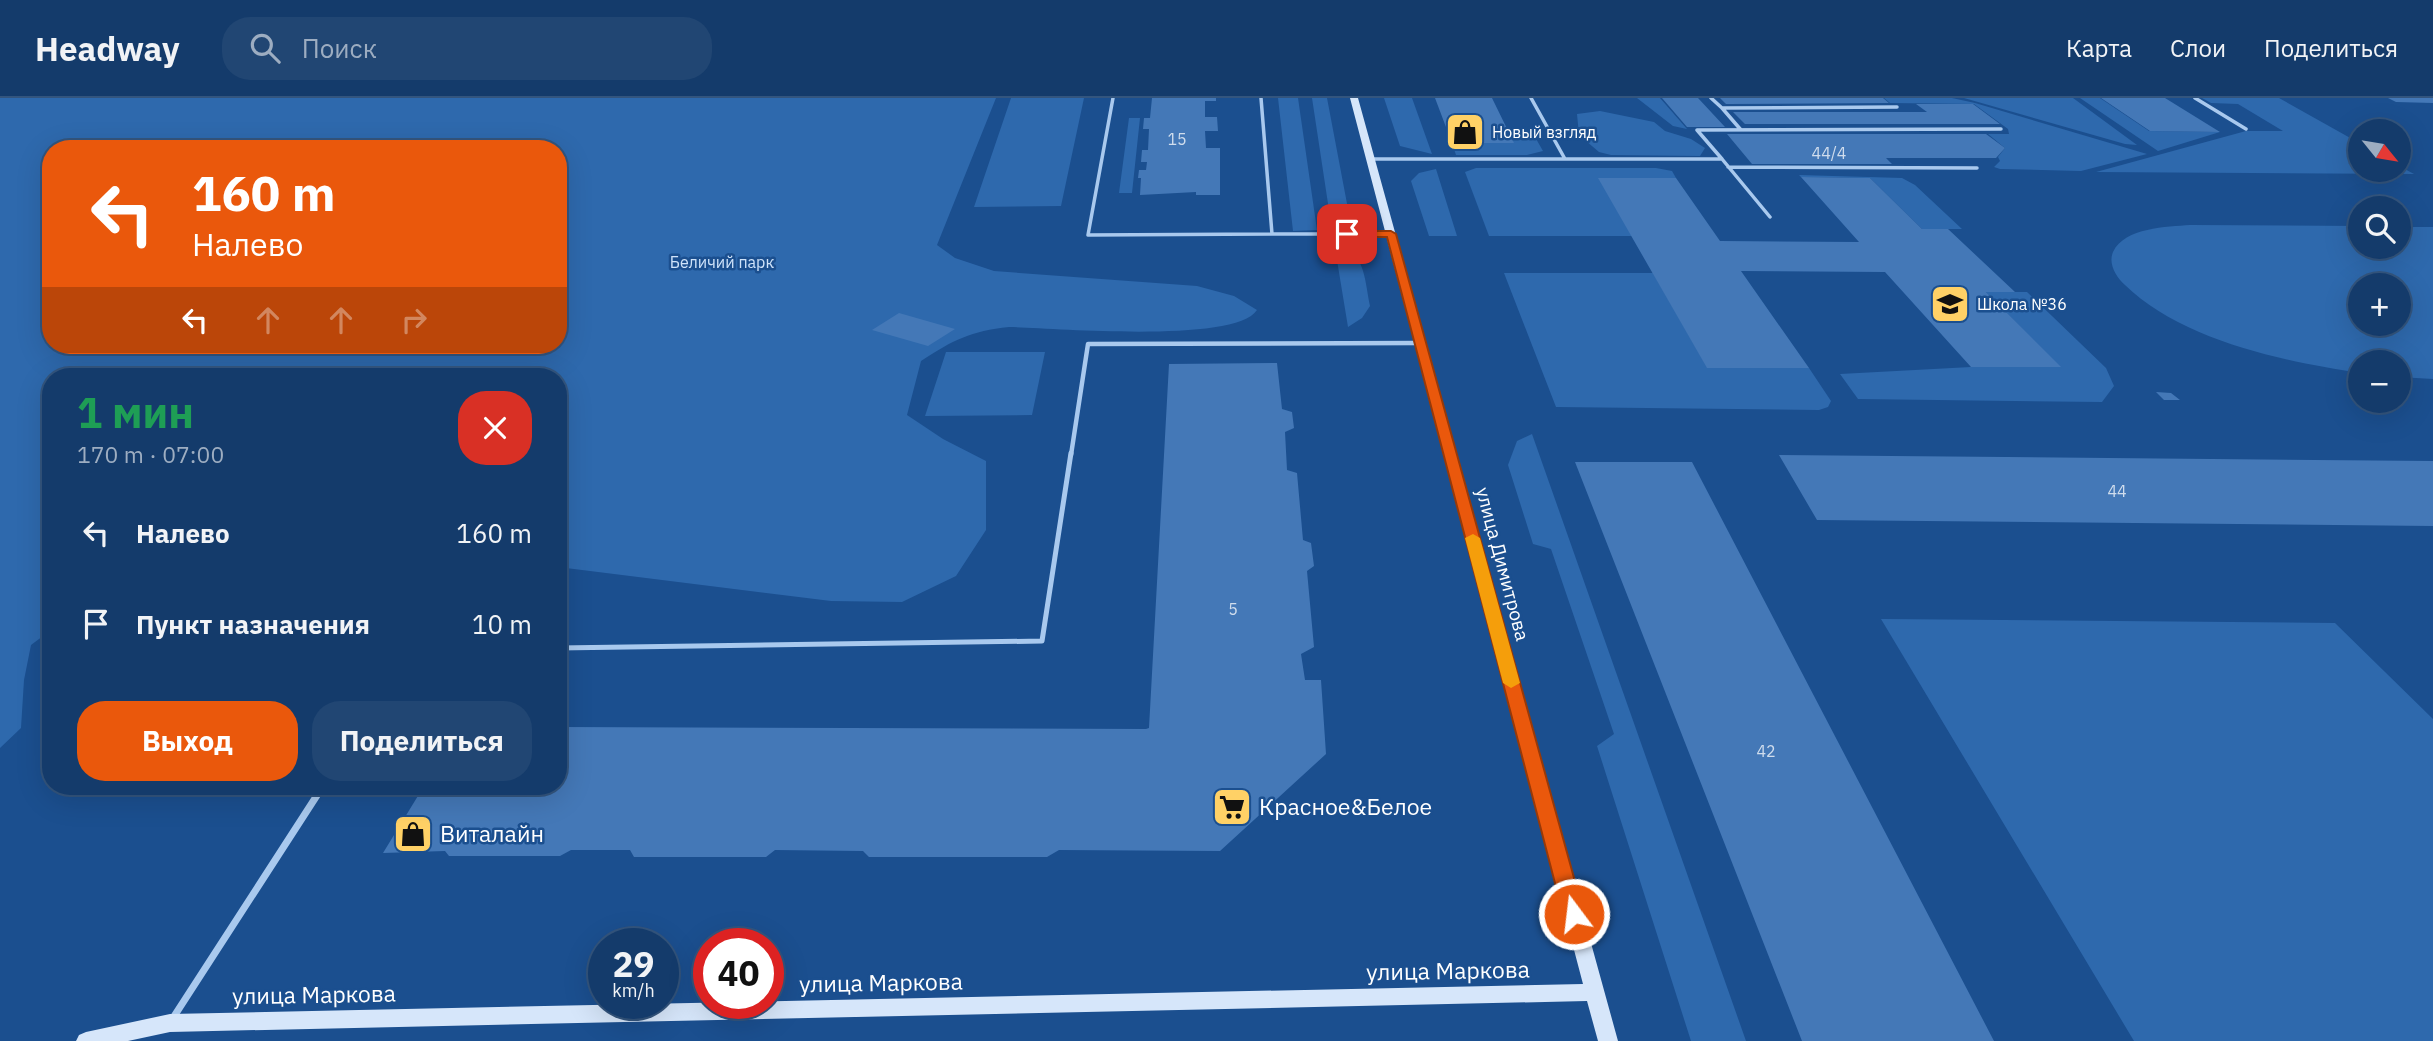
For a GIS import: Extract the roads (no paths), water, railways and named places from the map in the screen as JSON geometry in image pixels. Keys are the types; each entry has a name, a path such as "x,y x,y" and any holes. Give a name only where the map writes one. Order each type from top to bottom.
{"street":[{"name":"улица Димитрова","path":"1354,98 1608,1041"},
{"name":"улица Маркова","path":"86,1041 170,1023 1595,992"}],"lane":[{"path":"1113,98 1088,235 1391,234"},
{"path":"1261,98 1272,234"},
{"path":"1531,98 1565,159"},
{"path":"1711,98 1741,130"},
{"path":"2194,98 2246,129"},
{"path":"1722,108 1897,107"},
{"path":"1770,217 1697,130 2001,130"},
{"path":"1371,159 1722,159"},
{"path":"1728,167 1977,168"},
{"path":"567,648 1042,641 1088,344 1420,343"},
{"path":"170,1023 317,795"}],"place":[{"name":"Новый взгляд","path":"1465,132"},
{"name":"Школа №36","path":"1950,304"},
{"name":"Красное&Белое","path":"1232,807"},
{"name":"Виталайн","path":"413,834"}],"park label":[{"name":"Беличий парк","path":"722,262"}]}
